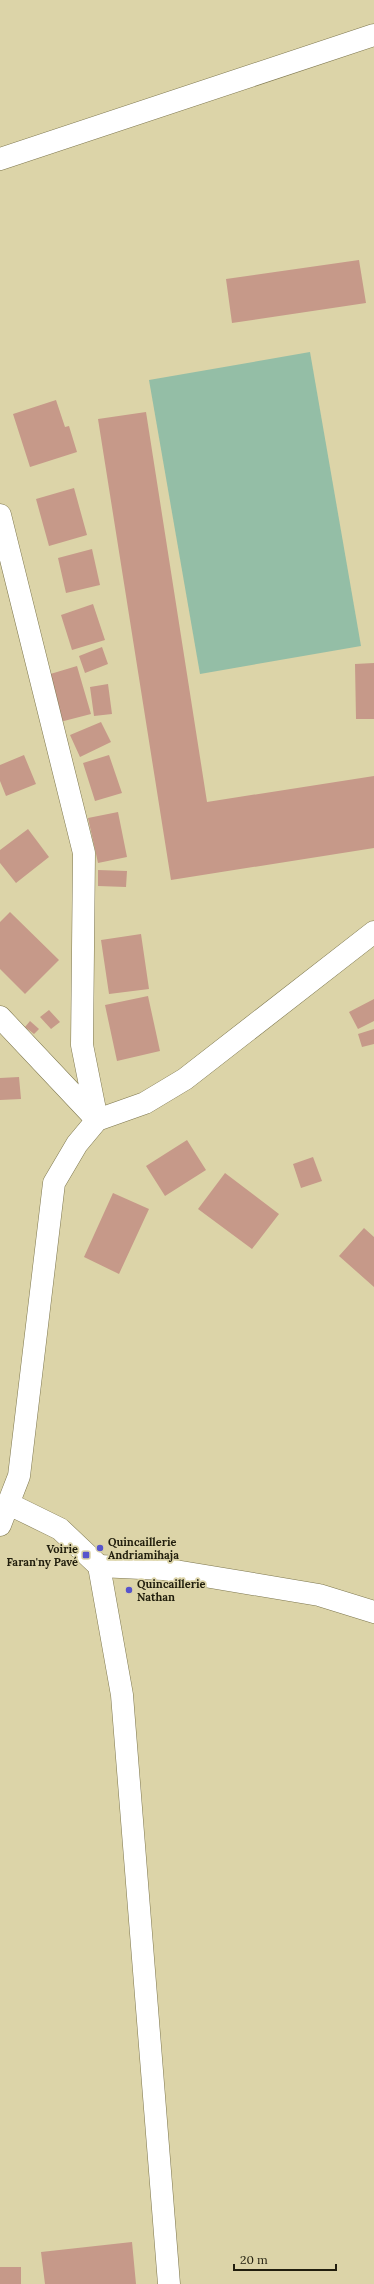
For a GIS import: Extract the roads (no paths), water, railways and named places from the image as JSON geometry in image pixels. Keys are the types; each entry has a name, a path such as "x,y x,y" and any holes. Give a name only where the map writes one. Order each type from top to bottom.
{"main road":[{"path":"0,159 374,36"},
{"path":"0,515 84,853 82,1045 97,1120"},
{"path":"0,1525 19,1476 54,1183 77,1144 97,1120 145,1103 185,1079 374,932"},
{"path":"0,1017 97,1120"},
{"path":"9,1504 60,1529 99,1566 122,1695 169,2284"},
{"path":"99,1566 163,1569 249,1583 319,1595 374,1612"}],"place":[{"name":"Quincaillerie Andriamihaja","path":"100,1548"},
{"name":"Voirie Faran'ny Pavé","path":"86,1555"},
{"name":"Quincaillerie Nathan","path":"129,1590"}]}
